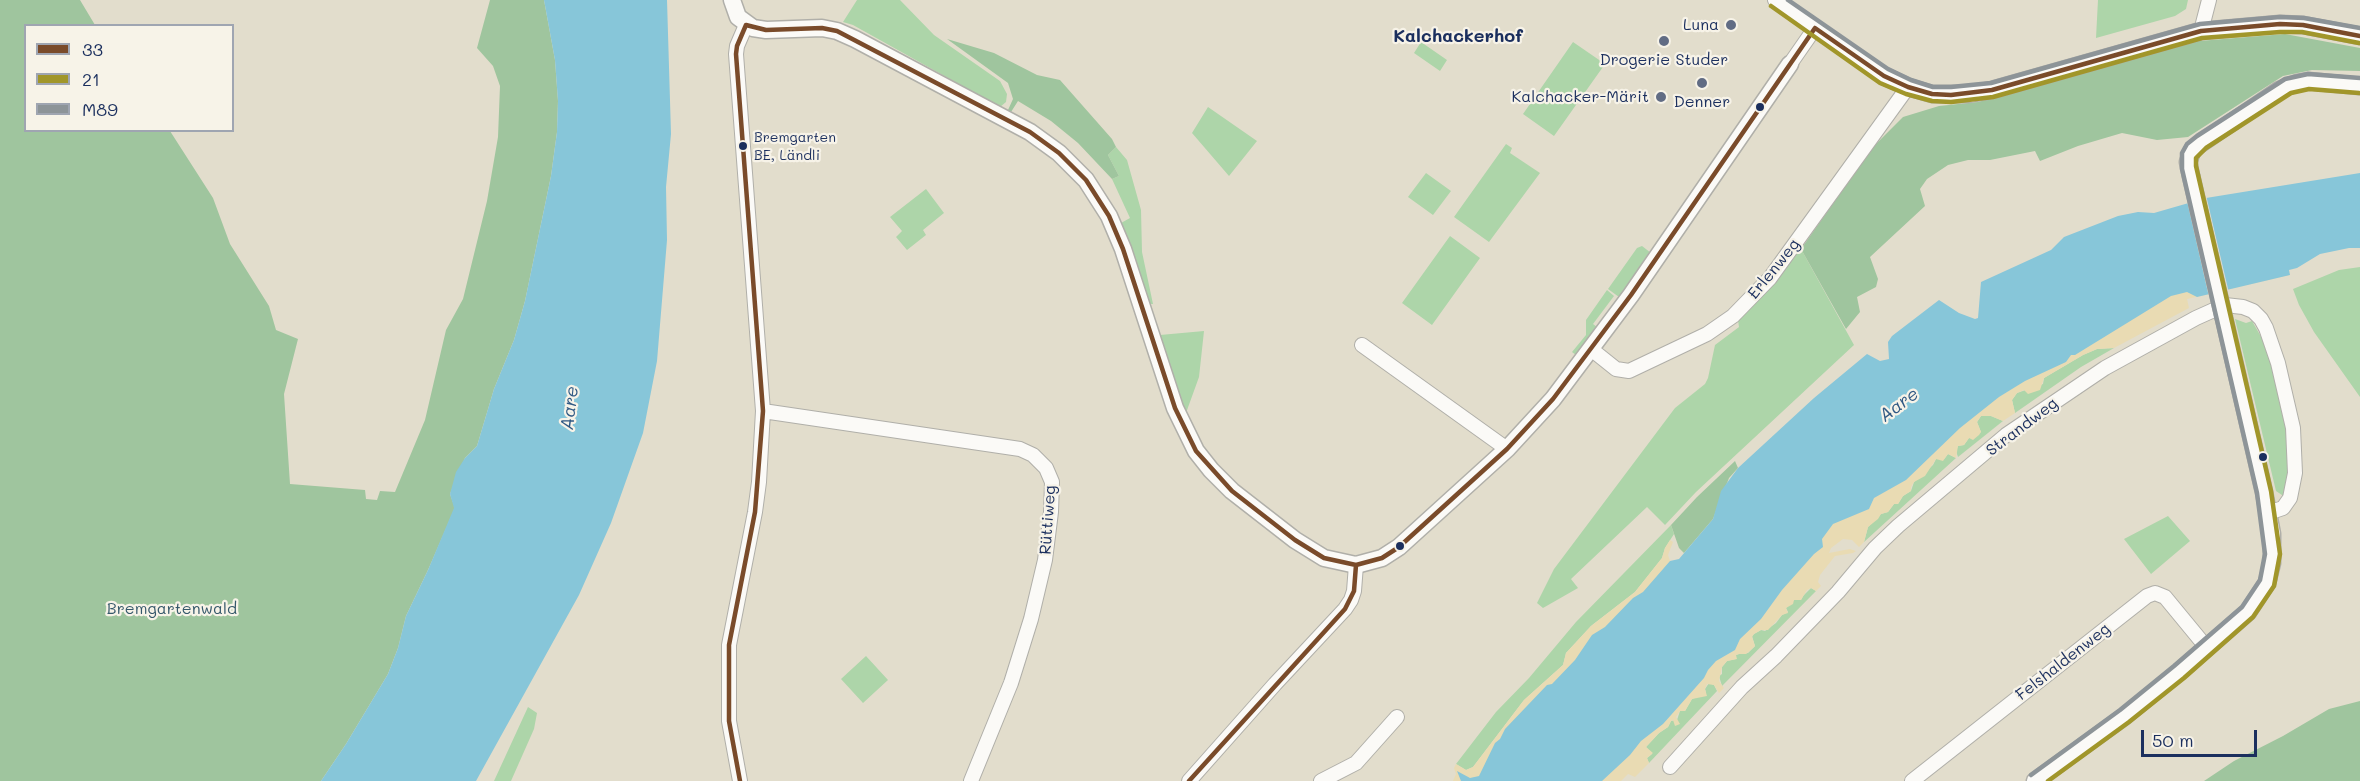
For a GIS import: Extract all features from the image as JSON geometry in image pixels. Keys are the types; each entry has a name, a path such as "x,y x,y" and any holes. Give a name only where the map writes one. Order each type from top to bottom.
{"street":[{"path":"732,0 734,11 746,25 766,30 822,28 837,31 855,39 1020,127 1059,153 1086,180 1109,216 1123,249 1175,408 1196,451 1232,491 1295,540 1324,558 1356,565 1370,563 1394,552 1507,448 1553,399 1642,279 1815,28"},
{"path":"1775,0 1884,76 1908,87 1932,94 1951,96 1992,90 2201,31 2280,24 2303,25 2360,36"},
{"path":"2201,31 2209,0"},
{"path":"740,781 729,721 729,645 755,512 763,411 736,54 746,25"},
{"path":"2035,781 2134,709 2207,648 2248,612 2267,583 2273,555 2268,513 2188,162 2193,149 2279,90 2308,81 2360,86"},
{"name":"Erlenweg","path":"1591,349 1616,369 1629,371 1707,334 1733,316 1770,278 1908,87"},
{"name":"Strandweg","path":"1670,767 1742,687 1776,656 1838,592 1875,548 2006,435 2105,368 2196,318 2225,305 2243,307 2253,311 2261,319 2280,372 2294,428 2295,473 2290,498 2283,508 2268,513"},
{"path":"1362,345 1507,448"},
{"name":"Rüttiweg","path":"763,411 1020,449 1033,455 1046,468 1052,482 1045,560 1011,682 971,781"},
{"path":"1189,781 1345,609 1354,591 1356,565"},
{"name":"Felshaldenweg","path":"1912,781 2147,596 2155,593 2165,597 2207,648"},
{"path":"1321,781 1356,763 1396,717"}],"green space":[{"name":"Bremgartenwald","path":"0,0 80,0 94,24 24,24 24,132 171,132 213,198 230,244 269,306 276,330 298,339 284,394 290,484 365,490 366,499 377,500 380,491 395,492 425,420 446,330 463,299 487,201 498,137 500,86 493,66 477,48 490,0 544,0 555,60 558,101 557,132 551,176 525,301 514,340 494,389 477,446 465,458 450,494 455,508 406,616 398,648 388,674 321,781 0,781"},
{"path":"857,0 900,0 934,35 1000,81 1007,94 1006,102 1000,107 853,25 843,22"},
{"path":"2098,0 2188,0 2186,9 2175,16 2096,38"},
{"path":"2285,34 2360,48 2360,71 2312,70 2283,76 2188,137 2157,140 2122,133 2078,146 2040,161 2035,151 1948,165 1927,179 1920,189 1925,206 1870,257 1878,279 1876,287 1857,297 1860,312 1846,329 1801,249 1872,148 1903,117 1939,106 1978,102 2199,41"},
{"path":"947,39 994,53 1037,75 1060,80 1112,139 1116,147 1108,155 1119,176 1112,179 1078,143 1051,121 1018,101 1011,112 1008,110 1013,99 1008,83"},
{"path":"1421,42 1447,60 1440,71 1414,53"},
{"path":"1573,42 1605,64 1554,136 1523,114"},
{"path":"1208,107 1257,141 1229,176 1192,133"},
{"path":"1506,144 1512,148 1510,153 1540,173 1489,242 1454,217"},
{"path":"1116,147 1127,160 1141,210 1142,252 1153,304 1150,304 1121,223 1130,218 1112,179 1119,176 1108,155"},
{"path":"1426,173 1451,191 1433,215 1408,197"},
{"path":"926,189 944,213 923,230 926,235 907,250 896,237 902,231 890,217"},
{"path":"1450,236 1480,258 1432,325 1402,303"},
{"path":"1642,246 1651,253 1619,297 1608,289 1637,248"},
{"path":"1801,249 1854,345 1696,492 1665,525 1647,507 1571,579 1578,588 1543,608 1537,603 1554,569 1675,408 1705,384 1715,345 1739,327 1738,320 1766,292"},
{"path":"2360,267 2360,397 2314,332 2293,289 2339,270"},
{"path":"1607,290 1614,296 1593,324 1597,327 1576,355 1572,352 1586,335 1586,320"},
{"path":"2235,319 2246,323 2252,321 2267,347 2289,443 2290,461 2285,497 2276,491"},
{"path":"1204,331 1199,377 1186,413 1160,335"},
{"path":"2114,348 2081,367 2015,413 2012,400 2017,393 2043,384 2044,378 2083,355 2097,349"},
{"path":"1981,416 1991,416 2003,421 1958,457 1956,451 1958,446 1964,445 1969,438 1981,432 1977,422"},
{"path":"1948,454 1956,458 1864,542 1868,527 1911,491 1914,482 1933,465 1936,459 1944,459"},
{"path":"1735,461 1738,468 1729,478 1713,519 1684,553 1679,548 1671,525"},
{"path":"2168,516 2190,541 2151,574 2124,539"},
{"path":"1671,525 1674,534 1662,558 1635,592 1591,626 1566,653 1563,665 1524,700 1473,767 1466,770 1456,764 1496,712 1529,678 1576,622"},
{"path":"1811,588 1816,591 1722,686 1719,676 1727,661 1736,659 1736,655 1748,653 1755,646 1752,636 1776,623 1782,615 1788,612 1786,608 1794,600 1801,600"},
{"path":"866,656 888,680 863,703 841,679"},
{"path":"1709,683 1714,685 1717,691 1649,763 1647,758 1652,754 1646,747 1668,727 1671,721 1677,720 1680,711 1685,711 1692,699 1706,693 1705,689"},
{"path":"2360,701 2360,781 2204,781 2234,761 2329,709"},
{"path":"528,707 537,713 534,729 511,781 494,781"}],"sand":[{"path":"2297,268 2289,270 2290,275 2187,299 2189,308 2114,348 2097,349 2083,355 2044,378 2040,390 2028,394 2024,390 2017,393 2012,400 2015,413 2003,421 1991,416 1981,416 1977,422 1981,432 1979,435 1973,440 1969,438 1964,445 1958,446 1956,458 1948,454 1943,461 1936,459 1925,476 1914,482 1911,491 1903,496 1898,504 1894,504 1888,512 1881,514 1868,527 1864,542 1859,547 1852,540 1843,539 1831,548 1829,553 1850,549 1856,551 1835,556 1820,575 1818,582 1821,586 1816,591 1811,588 1801,600 1794,600 1793,604 1786,608 1788,613 1782,615 1768,630 1761,630 1754,634 1752,637 1755,646 1753,648 1746,654 1736,655 1737,659 1727,661 1722,667 1719,681 1724,688 1719,693 1714,685 1707,684 1705,689 1707,696 1692,699 1685,711 1680,711 1676,717 1680,724 1675,726 1673,720 1671,721 1668,727 1646,747 1653,753 1647,758 1649,763 1635,777 1628,774 1621,781 1583,781 1852,489 2153,299"},
{"path":"1670,540 1673,542 1668,555 1670,561 1673,562 1496,781 1453,781 1456,764 1466,770 1473,767 1524,700 1563,665 1566,653 1591,626 1635,592 1662,558"}],"water":[{"name":"Aare","path":"544,0 667,0 671,134 666,187 667,240 657,361 643,433 611,523 579,595 476,781 321,781 388,674 398,648 406,616 454,508 450,494 456,472 477,446 494,389 514,340 525,301 551,176 557,132 558,101 555,60"},
{"name":"Aare","path":"2360,173 2360,248 2320,254 2297,268 2289,270 2290,275 2197,297 2187,292 2171,296 2075,355 2071,355 2066,362 2025,381 1999,397 1960,428 1906,480 1874,498 1869,509 1833,524 1822,539 1823,547 1782,590 1761,619 1740,639 1735,650 1716,661 1663,724 1641,741 1630,755 1602,781 1461,781 1457,771 1470,778 1479,776 1495,743 1505,729 1547,685 1552,684 1575,660 1592,635 1605,627 1633,598 1643,592 1670,561 1679,559 1713,519 1721,491 1738,468 1814,398 1867,354 1880,361 1889,359 1888,342 1892,336 1939,300 1959,313 1978,318 1981,282 2051,250 2064,237 2118,216 2138,212 2154,213 2206,198"}],"pier":[{"path":"2206,195 2229,293 2209,297 2187,201"}],"transit line":[{"name":"M89","path":"1788,0 1888,69 1933,87 1991,83 2200,24 2280,17 2304,18 2360,28"},
{"name":"21","path":"1771,6 1880,83 1906,94 1932,101 1951,102 1993,97 2202,38 2302,32 2359,43"},
{"name":"33","path":"1815,28 1884,76 1908,87 1932,94 1951,95 1992,90 2201,31 2280,24 2303,25 2360,36"},
{"name":"33","path":"746,25 766,30 822,28 837,31 1030,132 1059,153 1086,180 1109,216 1123,249 1175,408 1196,451 1232,491 1295,540 1324,558 1356,565 1382,558 1399,547 1507,449 1553,399 1631,295 1815,28"},
{"name":"33","path":"740,781 729,721 729,645 755,512 763,411 736,54 746,25"},
{"name":"M89","path":"2031,775 2120,710 2174,666 2242,607 2260,580 2265,554 2257,493 2182,169 2182,153 2187,144 2197,136 2285,79 2308,74 2360,78"},
{"name":"21","path":"2048,781 2129,722 2184,678 2253,617 2274,586 2280,554 2271,491 2196,158 2206,148 2291,93 2309,89 2359,93"},
{"name":"33","path":"1189,781 1345,609 1354,591 1356,565"}],"place":[{"name":"Luna","path":"1731,25"},
{"name":"Drogerie Studer","path":"1664,41"},
{"name":"Denner","path":"1702,83"},
{"name":"Kalchacker-Märit","path":"1661,97"},
{"name":"Bremgarten BE, Ländli","path":"743,146"}],"district":[{"name":"Kalchackerhof","path":"1458,36"}]}
